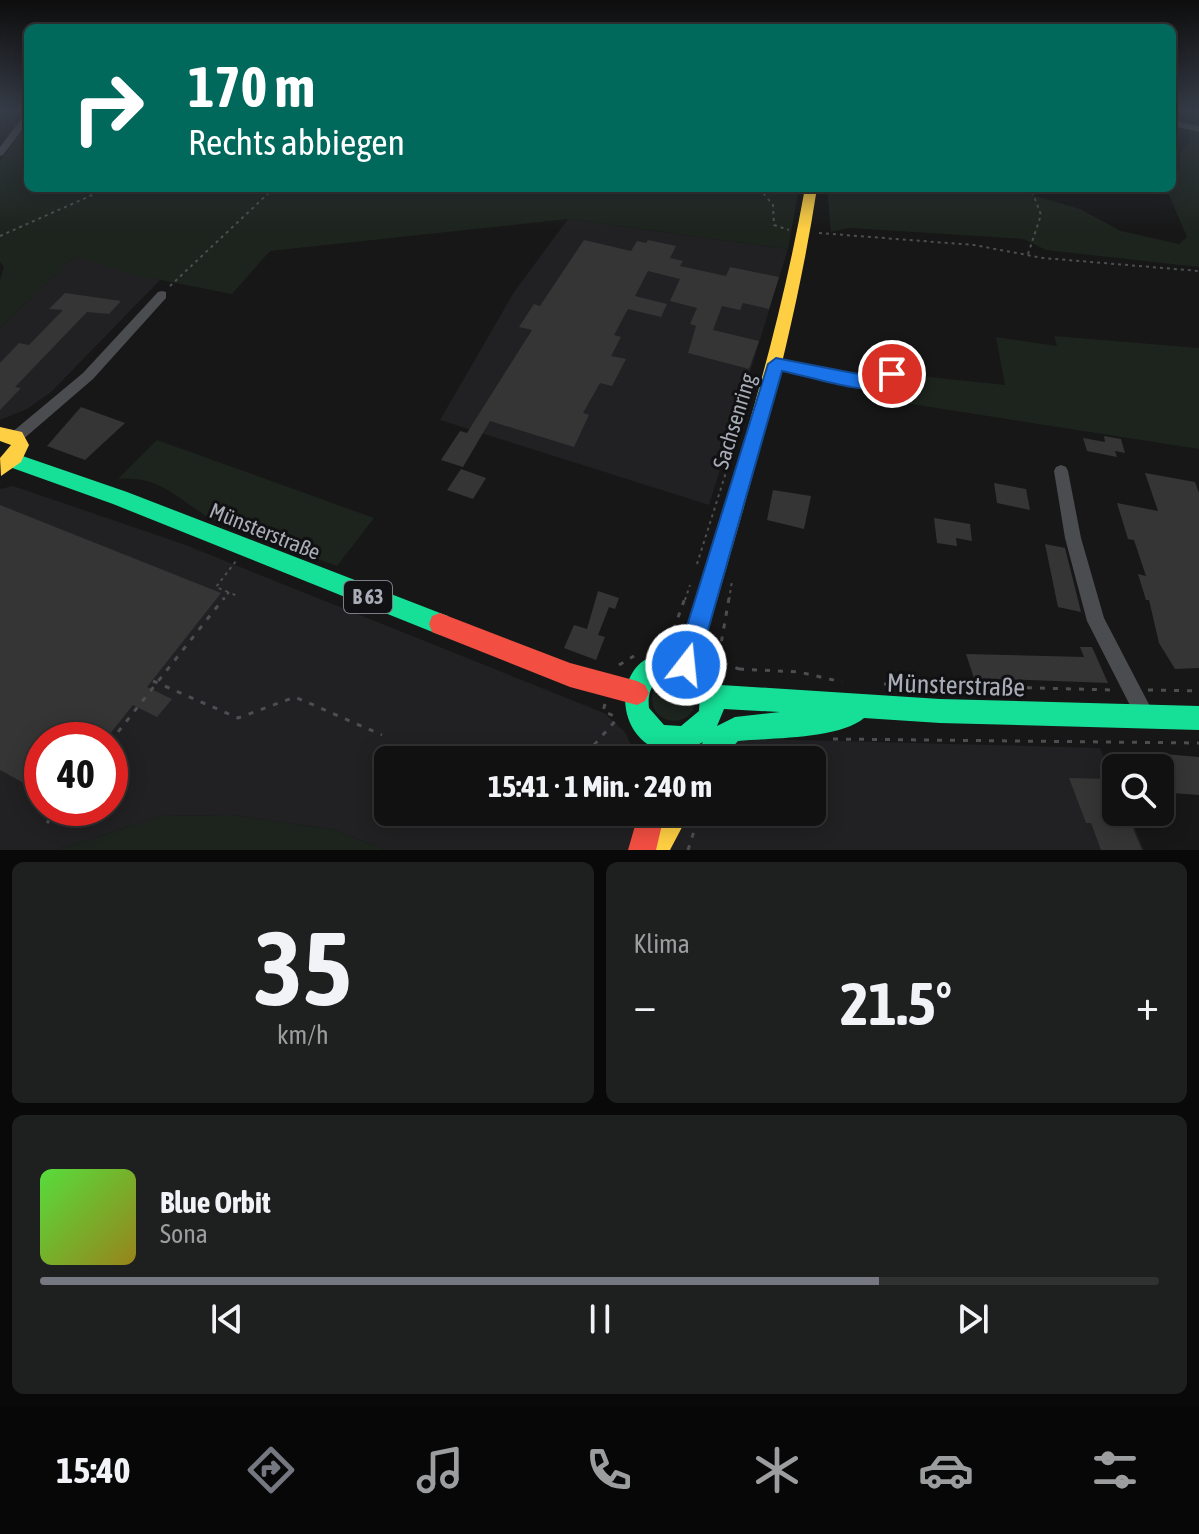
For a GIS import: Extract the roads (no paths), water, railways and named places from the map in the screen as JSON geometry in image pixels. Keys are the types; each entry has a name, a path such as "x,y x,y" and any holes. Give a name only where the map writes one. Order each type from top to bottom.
{"main road":[{"name":"Sachsenring","path":"686,665 776,364 806,233 811,192"},
{"path":"6,464 20,445 8,435"},
{"name":"Münsterstraße","path":"6,464 105,492 570,675 637,693"},
{"path":"668,662 686,665 700,674 712,696 712,708 704,727 686,739 668,739 646,725 637,704 637,693 650,669 668,662"},
{"name":"Münsterstraße","path":"712,696 871,708 1199,718"},
{"path":"716,746 735,729 820,721 871,708"},
{"path":"666,746 668,739"},
{"path":"642,850 648,826"},
{"path":"655,850 669,826"}],"street":[{"path":"8,435 88,376 162,295"},
{"path":"1061,471 1073,538 1096,621 1146,716"}],"lane":[{"path":"776,364 858,381 886,382 892,374 893,348"}]}
